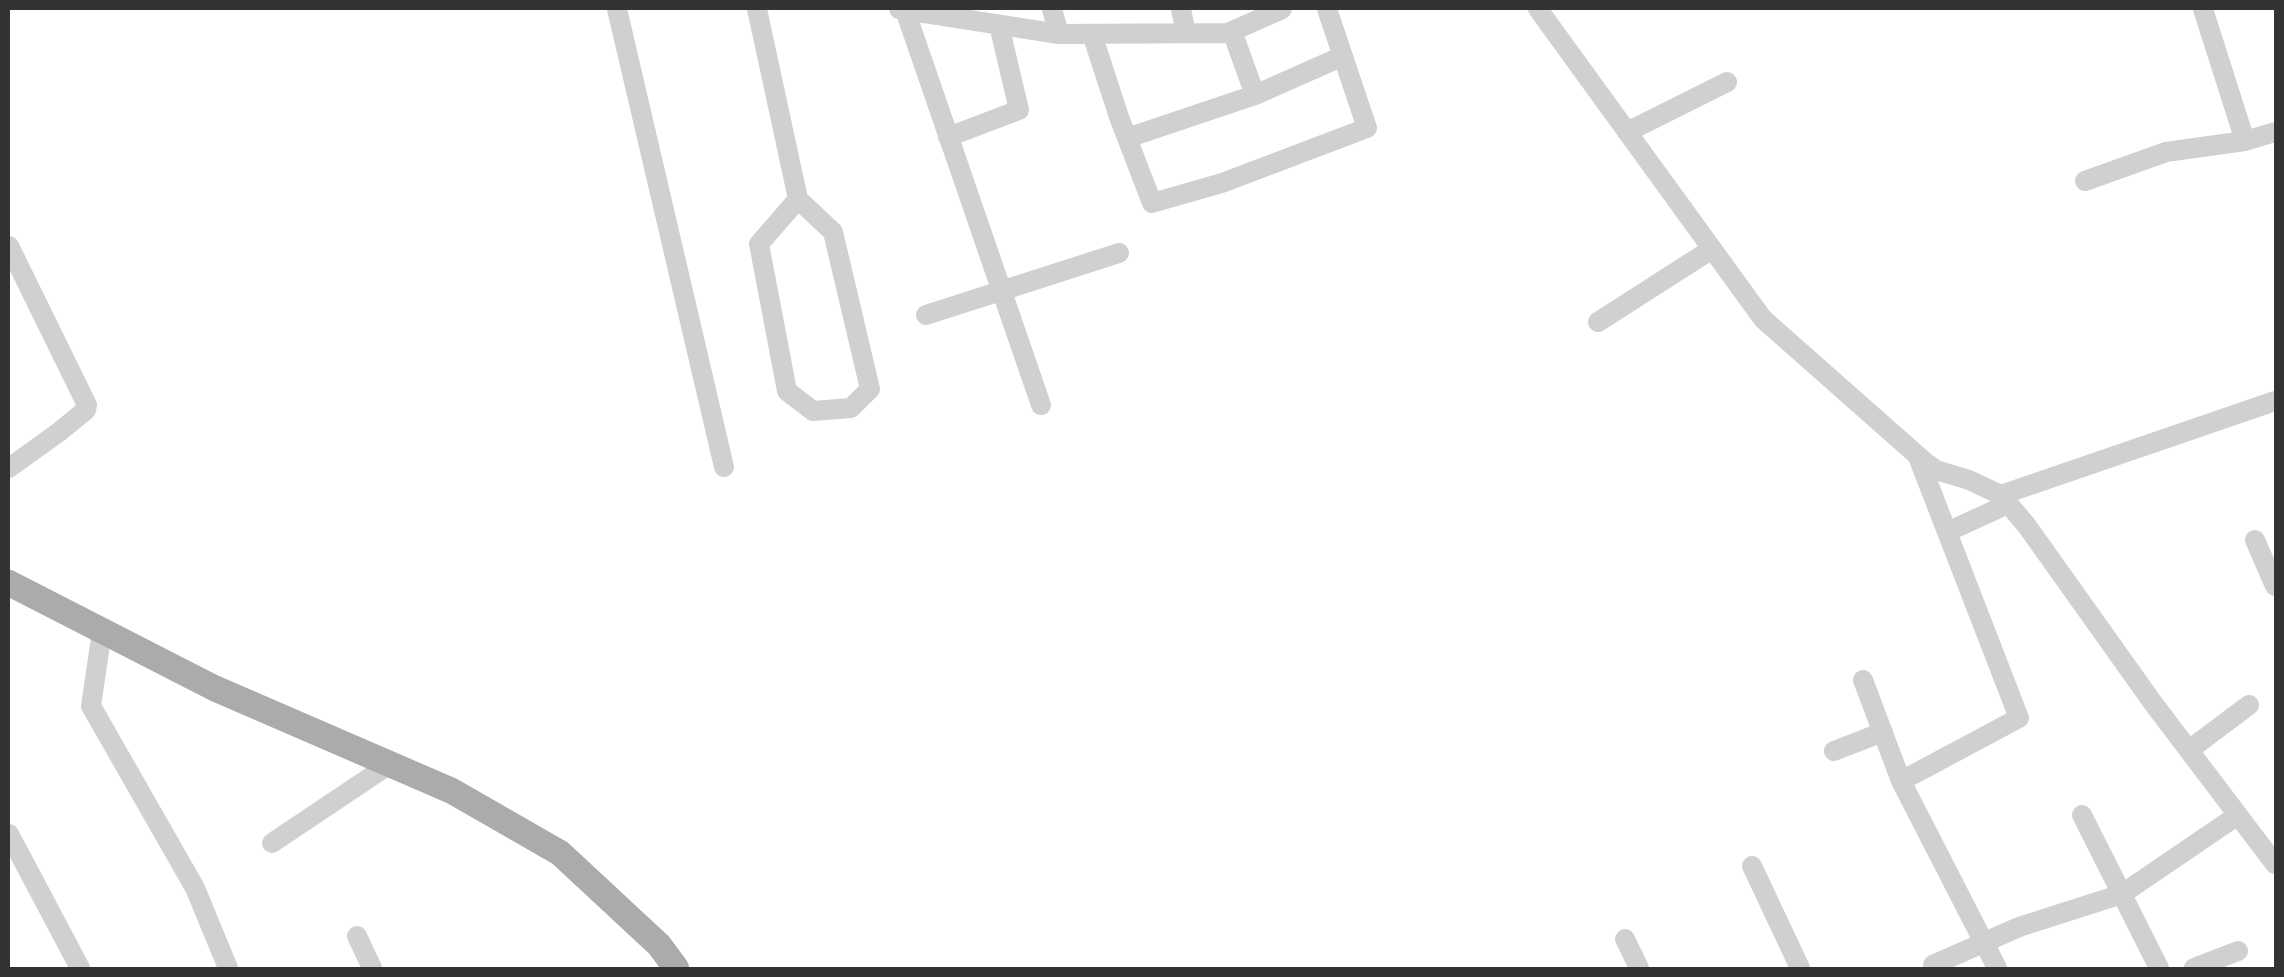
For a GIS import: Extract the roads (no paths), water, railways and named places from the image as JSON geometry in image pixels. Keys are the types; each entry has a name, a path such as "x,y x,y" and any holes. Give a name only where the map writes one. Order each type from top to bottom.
{"main road":[{"path":"9,583 214,688 452,791 560,853 659,945 676,968"}],"street":[{"path":"617,9 724,467"},
{"path":"757,9 798,199 832,232 870,389 850,408 813,411 787,391 759,244 798,199"},
{"path":"1041,405 902,9 927,11 1059,34 1186,34 1232,32 1282,9"},
{"path":"1052,9 1059,34"},
{"path":"1181,9 1186,34"},
{"path":"1092,34 1127,138 1152,203 1222,183 1366,128 1327,9"},
{"path":"1538,9 1763,319 1918,457 1936,470 1969,480 2005,500 2027,526 2189,750 2275,864"},
{"path":"2203,9 2246,141"},
{"path":"948,137 1018,110 998,24"},
{"path":"1232,32 1255,95"},
{"path":"1127,138 1255,95 1343,56"},
{"path":"1627,132 1727,82"},
{"path":"2085,181 2166,152 2246,141 2275,132"},
{"path":"9,246 87,405 86,410 59,432 9,468"},
{"path":"1598,322 1712,249"},
{"path":"926,315 1119,253"},
{"path":"1947,532 2005,500 2275,401"},
{"path":"1901,781 2018,718 1918,457"},
{"path":"2255,540 2275,586"},
{"path":"102,631 91,706 195,888 228,968"},
{"path":"1863,680 1901,781 1997,968"},
{"path":"2189,750 2249,705"},
{"path":"1834,751 1883,732"},
{"path":"272,843 390,764"},
{"path":"1933,965 2020,927 2122,894 2238,815"},
{"path":"2082,816 2159,968"},
{"path":"9,834 80,968"},
{"path":"1752,866 1800,968"},
{"path":"358,936 372,968"},
{"path":"1625,939 1639,968"},
{"path":"2194,968 2238,951"}]}
